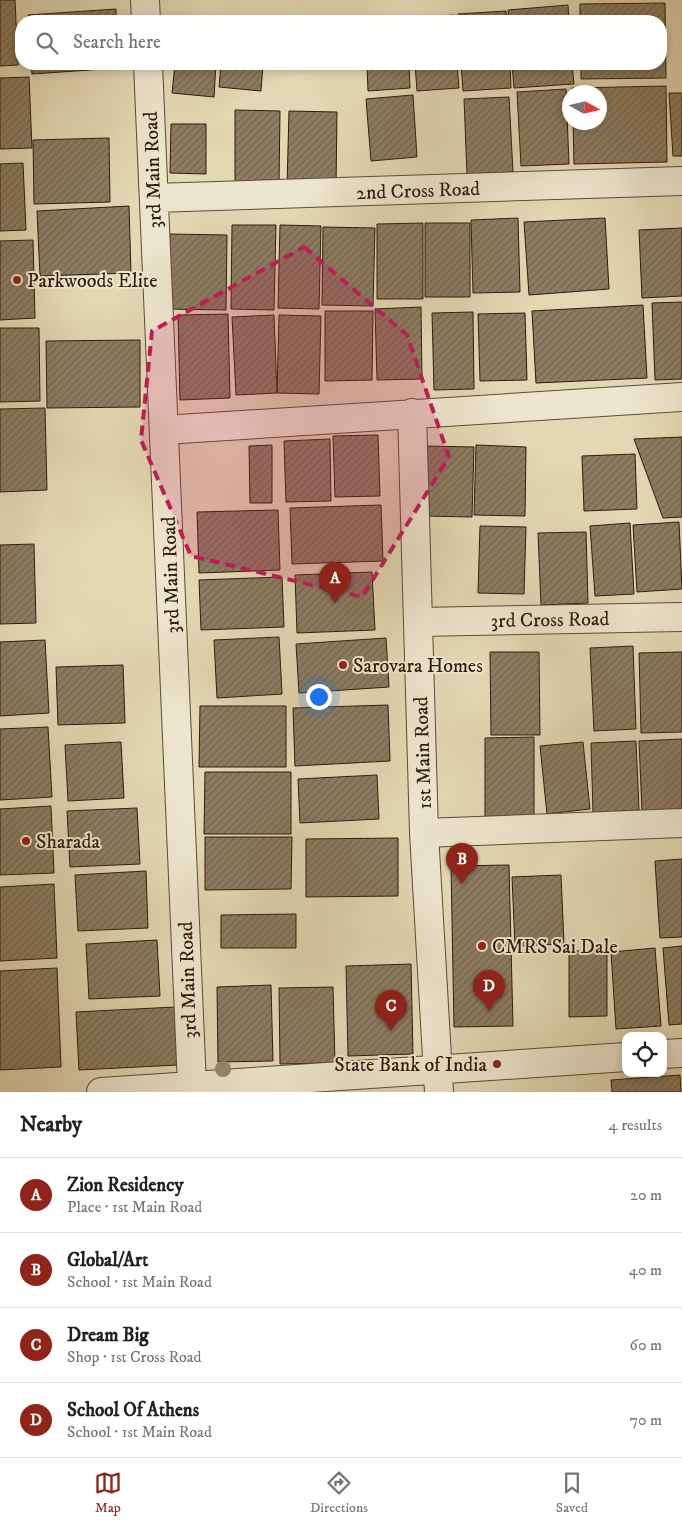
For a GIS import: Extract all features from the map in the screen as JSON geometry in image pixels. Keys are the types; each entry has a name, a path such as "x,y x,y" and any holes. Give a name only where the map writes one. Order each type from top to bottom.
{"street":[{"path":"145,0 146,15"},
{"name":"3rd Main Road","path":"148,70 192,1086"},
{"name":"2nd Cross Road","path":"154,198 682,181"},
{"path":"164,430 682,397"},
{"name":"1st Main Road","path":"412,413 424,833 438,1081"},
{"name":"3rd Cross Road","path":"418,622 682,616"},
{"path":"424,833 682,822"},
{"path":"667,1054 682,1053"},
{"path":"100,1092 192,1086 438,1081 622,1058"}],"highlighted area":[{"path":"304,247 407,335 449,457 362,597 191,556 141,440 152,331"}],"building":[{"path":"0,0 15,0 15,65 0,66"},
{"path":"665,3 665,15 580,15 580,4"},
{"path":"568,5 569,15 508,15 508,10"},
{"path":"116,9 116,15 28,15"},
{"path":"506,11 506,15 458,15"},
{"path":"32,70 90,70 32,74"},
{"path":"174,70 216,70 214,97 172,93"},
{"path":"220,70 263,70 261,91 219,87"},
{"path":"367,70 409,70 410,88 368,91"},
{"path":"415,70 458,70 459,88 417,91"},
{"path":"461,70 510,70 511,88 463,91"},
{"path":"512,70 573,70 574,84 514,88"},
{"path":"581,70 666,70 666,78 581,79"},
{"path":"29,77 32,148 0,149 0,78"},
{"path":"666,86 667,162 574,164 573,130 607,130 607,87"},
{"path":"562,89 562,130 568,130 569,164 521,166 517,92"},
{"path":"669,93 682,93 682,156 673,156"},
{"path":"413,95 417,157 371,161 366,99"},
{"path":"509,97 513,172 467,174 464,99"},
{"path":"235,110 280,111 279,183 235,182"},
{"path":"289,111 337,112 336,188 287,187"},
{"path":"171,124 206,124 206,174 170,173"},
{"path":"109,138 110,202 34,204 33,140"},
{"path":"23,163 26,230 0,231 0,164"},
{"path":"129,206 131,273 40,276 37,211"},
{"path":"518,218 520,292 473,293 471,220"},
{"path":"605,218 609,289 529,295 524,222"},
{"path":"423,223 423,299 377,299 377,224"},
{"path":"425,223 470,223 470,297 425,297"},
{"path":"232,225 276,225 274,310 231,309"},
{"path":"280,225 321,226 319,309 278,308"},
{"path":"323,227 375,228 373,306 322,305"},
{"path":"682,228 682,296 642,298 639,230"},
{"path":"170,234 227,235 226,310 168,309"},
{"name":"Parkwoods Elite","path":"33,240 35,318 0,320 0,241"},
{"path":"682,302 682,379 655,380 652,303"},
{"path":"643,305 647,378 536,383 532,311"},
{"path":"421,307 422,379 377,380 375,309"},
{"path":"325,311 373,311 372,380 325,381"},
{"path":"473,312 474,389 434,390 432,313"},
{"path":"525,313 527,380 480,381 478,314"},
{"path":"228,314 230,398 180,400 178,315"},
{"path":"274,315 277,393 236,395 232,317"},
{"path":"279,315 321,316 319,394 277,393"},
{"path":"0,328 39,328 40,401 0,402"},
{"path":"140,340 140,407 47,408 46,341"},
{"path":"45,408 47,490 0,492 0,409"},
{"path":"378,435 380,496 335,497 333,436"},
{"path":"682,437 682,517 663,518 634,439"},
{"path":"330,439 331,501 286,502 284,441"},
{"path":"272,445 272,503 250,503 249,446"},
{"path":"476,445 526,447 525,516 474,515"},
{"path":"424,446 474,447 472,517 423,516"},
{"path":"635,454 637,509 584,511 582,456"},
{"path":"381,505 383,561 292,564 290,508"},
{"path":"278,510 280,570 199,573 197,512"},
{"path":"679,522 682,589 637,592 633,525"},
{"path":"630,523 634,594 595,596 590,526"},
{"path":"480,526 526,527 524,594 478,593"},
{"path":"586,532 588,603 541,605 538,533"},
{"path":"34,544 36,623 0,624 0,545"},
{"path":"372,572 375,630 297,633 295,575"},
{"path":"282,577 284,627 201,630 199,580"},
{"path":"279,637 282,694 217,698 214,640"},
{"name":"Sarovara Homes","path":"386,638 389,687 299,693 296,644"},
{"path":"45,640 49,713 0,716 0,642"},
{"path":"633,646 636,729 594,731 590,648"},
{"path":"490,652 539,652 540,735 491,735"},
{"path":"682,652 682,732 641,733 639,653"},
{"path":"123,665 125,723 58,725 56,667"},
{"path":"388,705 390,761 295,766 293,708"},
{"path":"200,706 286,706 286,767 199,767"},
{"path":"48,727 52,797 0,800 0,729"},
{"path":"534,737 534,820 485,821 485,738"},
{"path":"682,739 682,809 642,811 639,741"},
{"path":"636,741 639,810 593,813 591,743"},
{"path":"121,742 124,798 68,801 65,745"},
{"path":"583,742 590,809 547,814 540,746"},
{"path":"205,772 291,772 291,834 204,834"},
{"path":"377,775 379,819 300,823 298,779"},
{"name":"Sharada","path":"51,806 54,873 0,875 0,809"},
{"path":"137,808 140,864 70,867 67,811"},
{"path":"205,837 292,837 291,889 205,890"},
{"path":"398,838 398,896 306,897 306,839"},
{"path":"682,859 682,937 660,938 655,861"},
{"name":"CMRS Sai Dale","path":"509,865 513,1026 454,1027 451,866"},
{"path":"146,871 148,928 78,931 75,875"},
{"path":"561,875 564,944 515,946 512,877"},
{"path":"54,884 57,958 0,961 0,887"},
{"path":"296,914 296,948 221,948 221,915"},
{"path":"157,940 160,996 89,999 86,944"},
{"path":"682,946 682,1024 669,1025 663,948"},
{"path":"655,948 661,1026 616,1029 611,952"},
{"path":"569,951 607,951 607,1016 569,1017"},
{"path":"411,964 413,1054 348,1056 346,966"},
{"path":"57,968 61,1067 0,1070 0,971"},
{"path":"271,985 273,1061 218,1062 217,987"},
{"path":"333,987 335,1063 280,1064 279,988"},
{"path":"175,1007 178,1065 79,1070 76,1012"},
{"path":"680,1075 681,1092 612,1092 611,1080"}],"place":[{"name":"Parkwoods Elite","path":"17,280"},
{"name":"Zion Residency","path":"335,603"},
{"name":"Sarovara Homes","path":"343,665"},
{"name":"Sharada","path":"26,841"},
{"name":"Global/Art","path":"462,884"},
{"name":"CMRS Sai Dale","path":"482,946"},
{"name":"School Of Athens","path":"489,1011"},
{"name":"Dream Big","path":"391,1031"},
{"name":"State Bank of India","path":"497,1064"}]}
